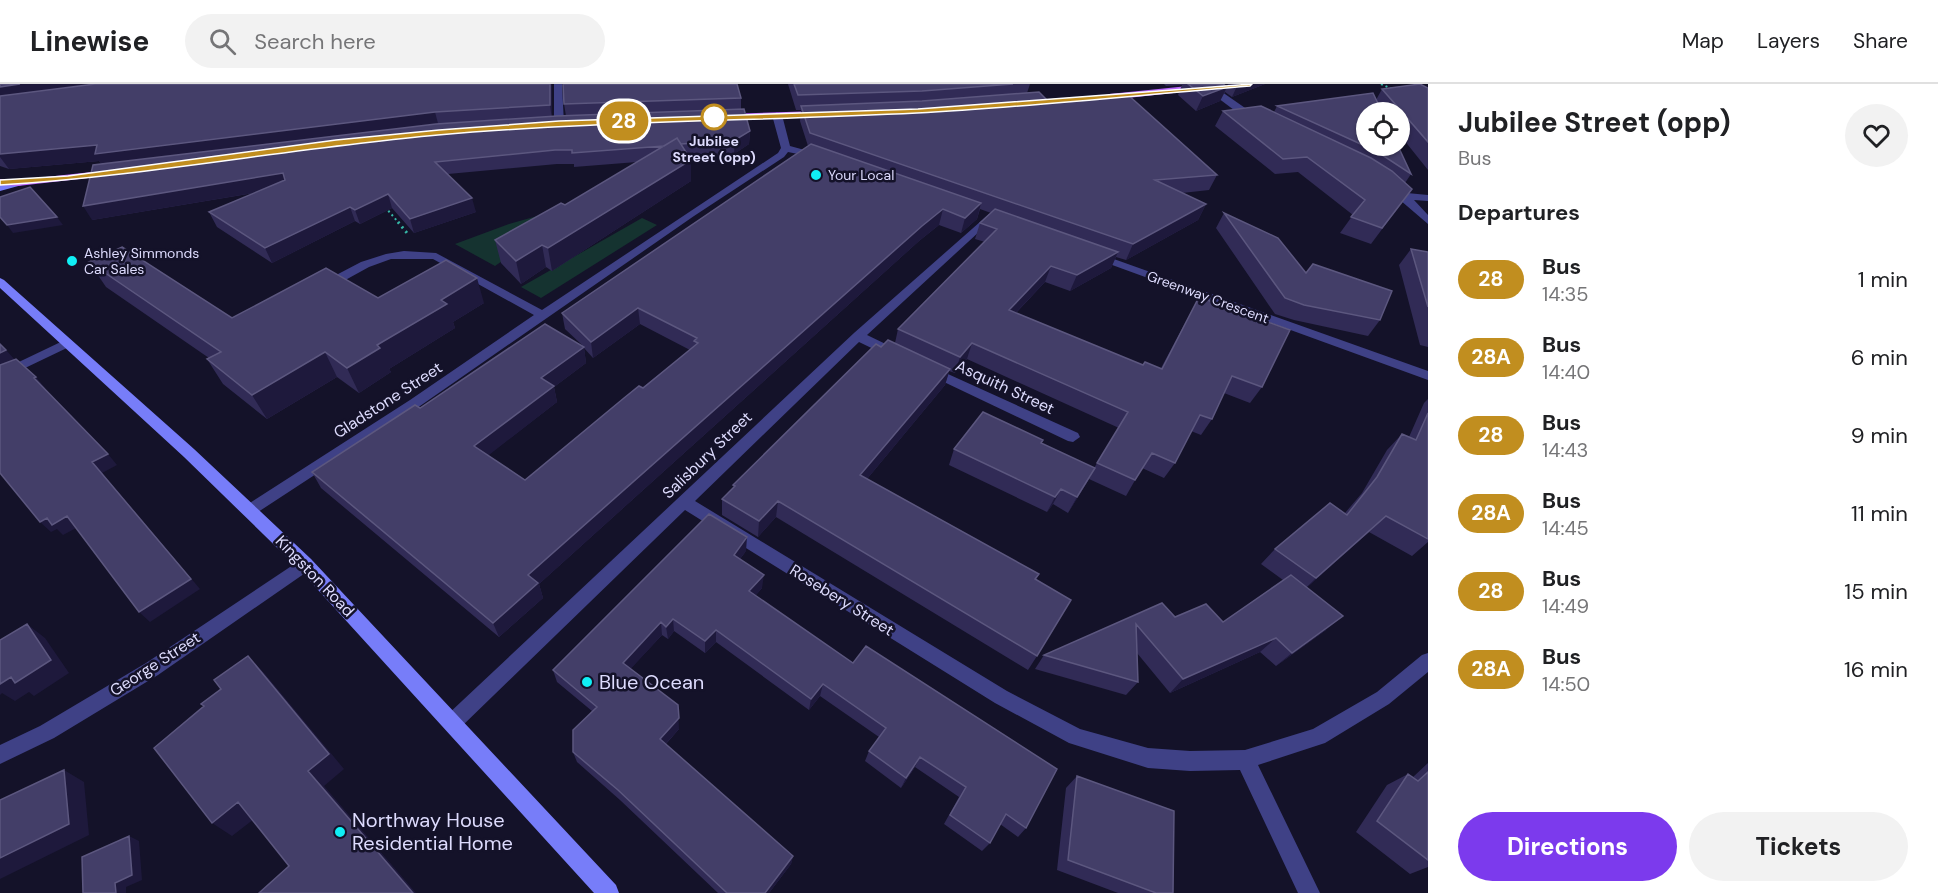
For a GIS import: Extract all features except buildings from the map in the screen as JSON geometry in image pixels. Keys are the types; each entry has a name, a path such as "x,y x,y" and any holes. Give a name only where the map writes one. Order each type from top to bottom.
{"main road":[{"path":"1093,98 1230,86"},
{"path":"712,117 832,114"},
{"path":"547,124 570,123"},
{"path":"0,182 18,183 115,172"}],"street":[{"path":"558,84 559,124"},
{"path":"1209,87 1241,111 1268,124"},
{"path":"777,115 786,148 836,162"},
{"name":"Gladstone Street","path":"250,510 544,316 690,214 781,155 786,148"},
{"path":"1383,180 1404,196 1428,221"},
{"path":"0,188 18,183"},
{"path":"1404,196 1428,198"},
{"name":"Salisbury Street","path":"453,722 858,336 988,217"},
{"name":"Greenway Crescent","path":"1086,252 1428,376"},
{"path":"309,294 372,261 392,254 416,253 436,256 544,316"},
{"name":"Kingston Road","path":"0,282 250,510 305,564 453,722 608,893"},
{"name":"Asquith Street","path":"858,336 1073,437"},
{"path":"0,376 68,342"},
{"name":"Rosebery Street","path":"684,502 1001,697 1076,737 1148,758 1190,761 1245,760"},
{"name":"George Street","path":"0,755 47,732 152,669 305,564"},
{"path":"1309,893 1245,760 1318,737 1383,698 1428,661"}],"path":[{"path":"1381,84 1400,92"},
{"path":"384,207 413,240 416,253"}],"green space":[{"path":"569,207 560,221 495,266 455,244 509,224"},
{"path":"642,218 657,225 541,298 521,287"}],"bus line":[{"name":"28","path":"0,182 18,183 68,178 439,132 679,118 918,111 1250,84"}],"place":[{"name":"Jubilee Street (opp)","path":"714,117"},
{"name":"Your Local","path":"816,175"},
{"name":"Ashley Simmonds Car Sales","path":"72,261"},
{"name":"Blue Ocean","path":"587,682"},
{"name":"Northway House Residential Home","path":"340,832"}]}
